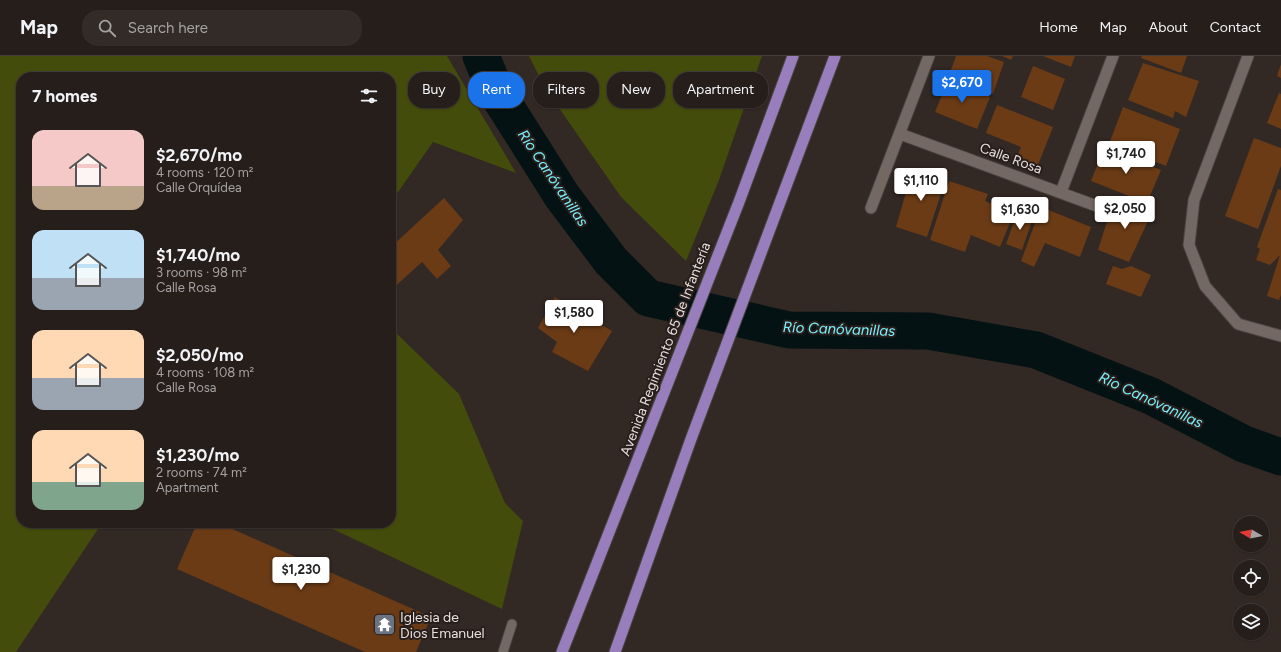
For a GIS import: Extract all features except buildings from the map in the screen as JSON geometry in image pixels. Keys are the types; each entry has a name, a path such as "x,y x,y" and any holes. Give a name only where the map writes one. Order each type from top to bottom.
{"main road":[{"name":"Avenida Regimiento 65 de Infantería","path":"562,652 739,202 792,56"},
{"path":"615,652 691,439 835,56"}],"street":[{"path":"871,208 930,56"},
{"path":"1061,192 1113,56"},
{"path":"1248,56 1194,200 1189,245 1205,286 1238,324 1281,336"},
{"name":"Calle Rosa","path":"900,134 1113,212"}],"lane":[{"path":"503,652 512,624"}],"green space":[{"path":"0,56 447,56 456,72 408,72 408,108 460,108 460,78 468,92 468,108 478,108 516,173 433,142 396,195 396,72 16,72 16,528 99,528 16,652 0,652"},
{"path":"529,56 762,56 756,72 673,72 673,108 744,108 719,180 686,261 621,197 559,108 599,108 599,72 537,72"},
{"path":"396,333 459,394 505,503 523,521 502,609 331,528 396,528"}],"waterway":[{"name":"Río Canóvanillas","path":"481,56 495,90 562,196 611,261 648,298 789,330 928,331 1036,350 1151,396 1244,444 1281,457"}],"place":[{"name":"Iglesia de Dios Emanuel","path":"384,625"}]}
